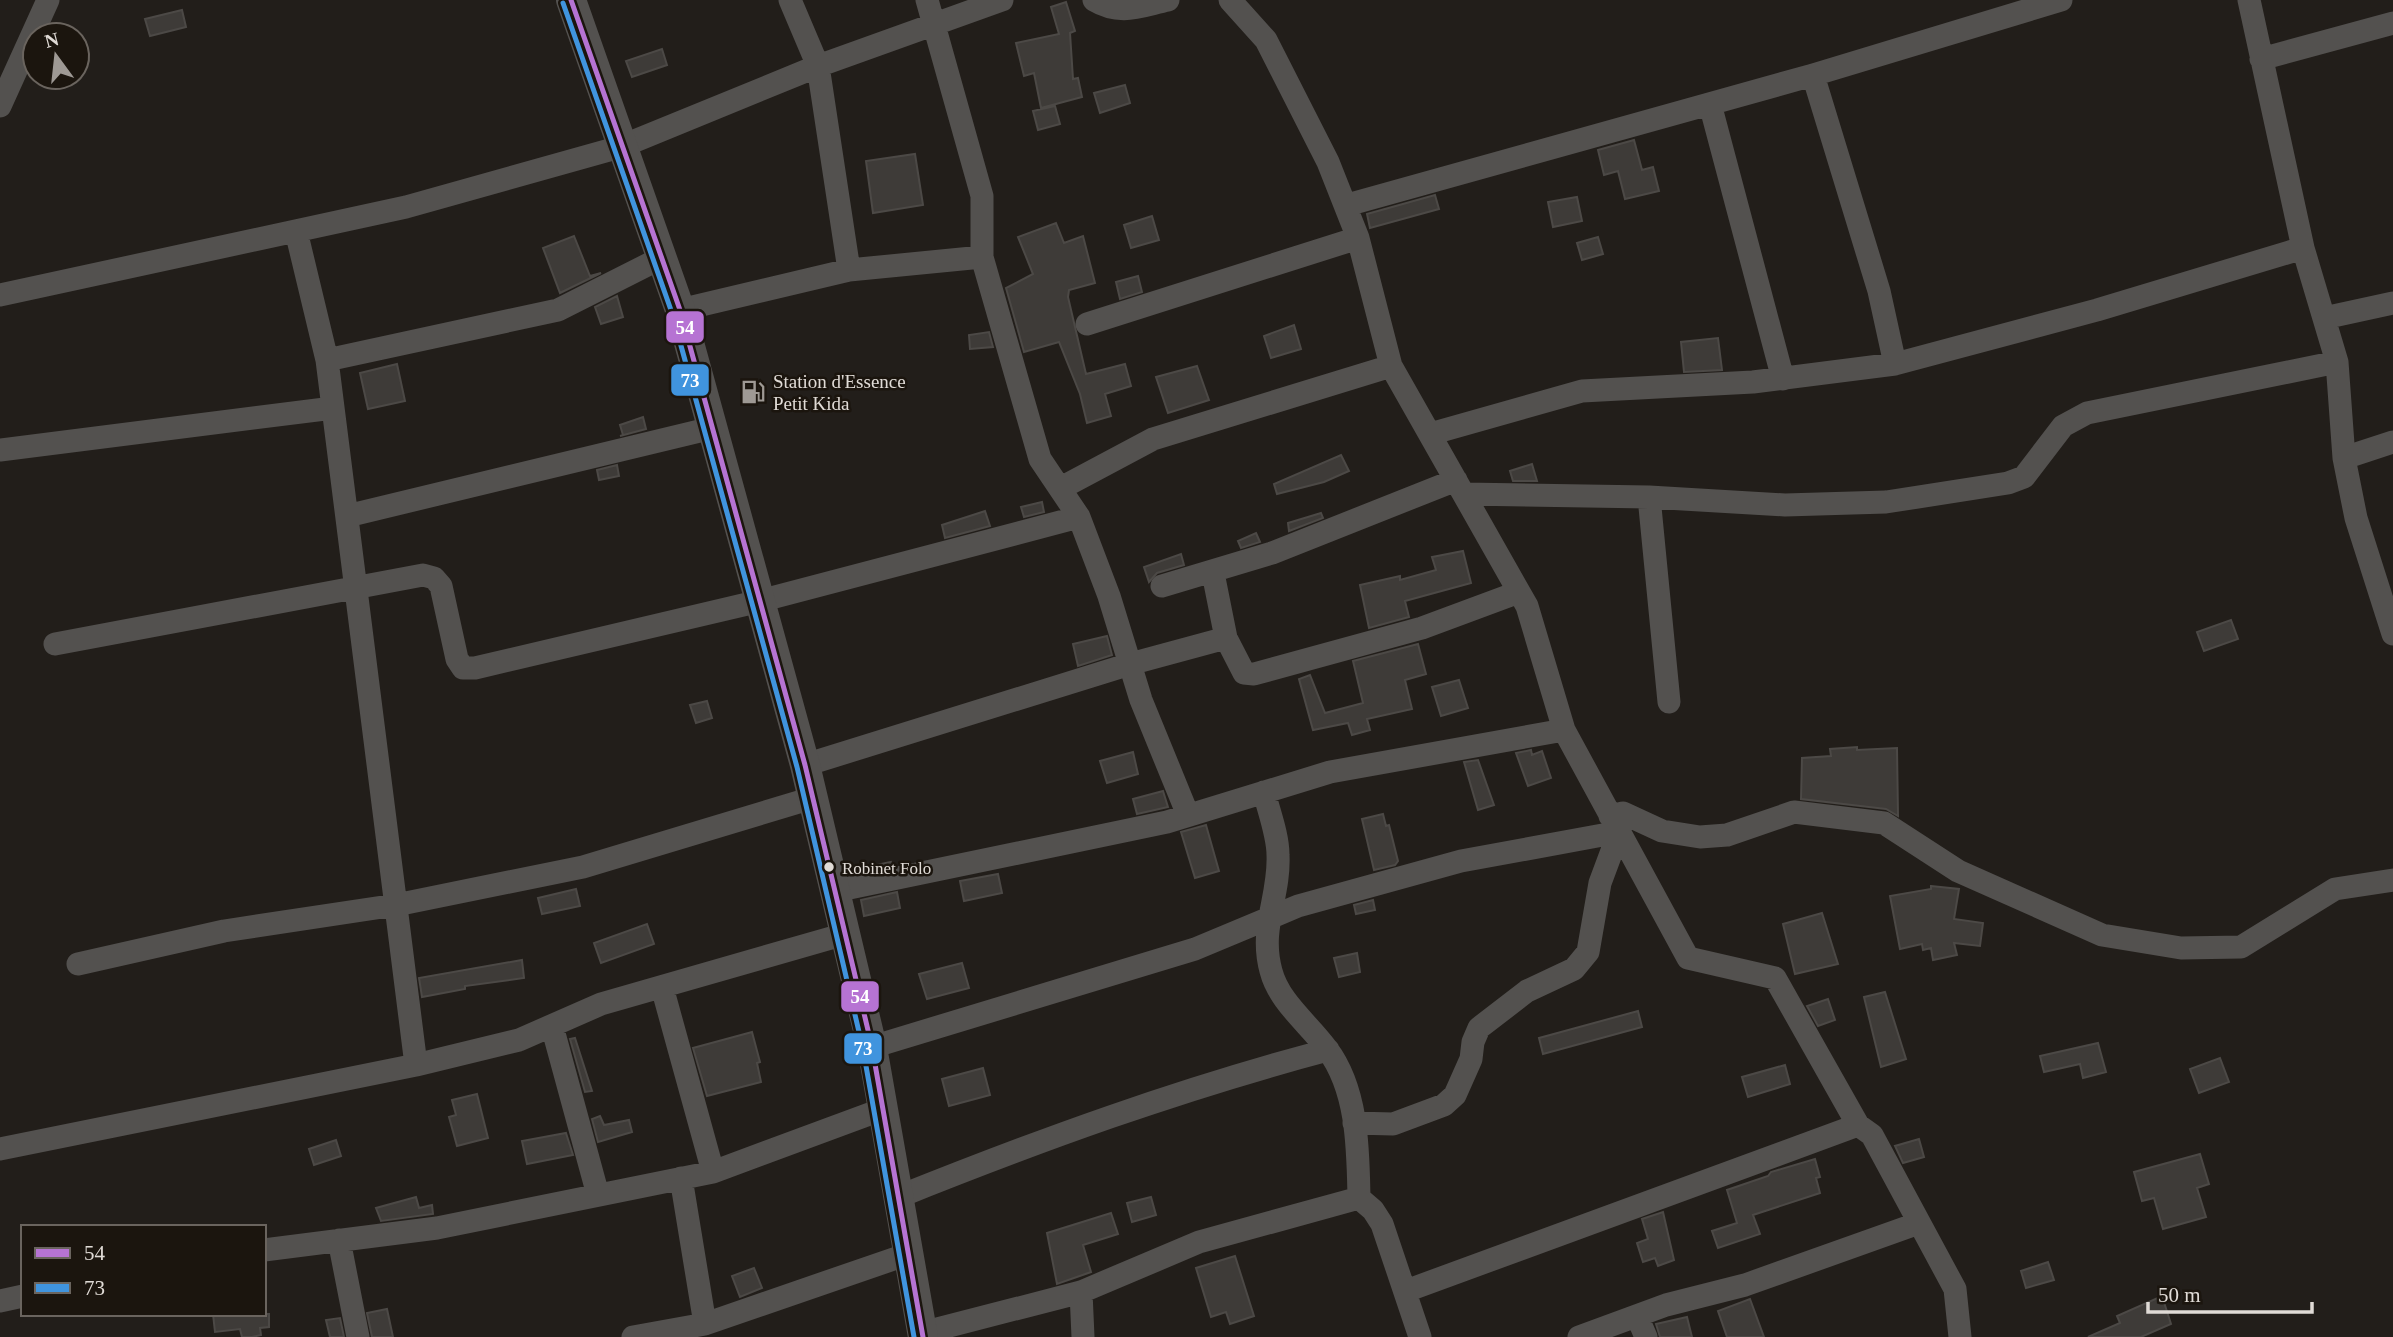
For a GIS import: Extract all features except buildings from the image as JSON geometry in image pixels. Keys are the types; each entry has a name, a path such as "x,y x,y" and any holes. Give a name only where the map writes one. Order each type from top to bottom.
{"street":[{"path":"0,106 48,0"},
{"path":"571,0 620,147 680,310 805,765 872,1047 923,1335 1081,1292 1199,1242 1359,1198"},
{"path":"790,0 818,66 849,270"},
{"path":"927,0 982,196 982,257 1041,459 1079,517 1109,596 1130,664 1188,815"},
{"path":"0,295 406,207 620,147 818,66 936,26 1002,0"},
{"path":"1094,0 1109,9 1123,10 1168,0"},
{"path":"1230,0 1266,40 1347,205 1359,239 1391,366 1527,606 1564,730 1614,824 1688,958 1775,978 1858,1125 1872,1135 1955,1289 1960,1337"},
{"path":"1347,205 1813,75 2061,0"},
{"path":"2249,0 2303,248 2337,362 2344,458 2356,518 2393,634"},
{"path":"2261,59 2393,23"},
{"path":"1813,75 1879,291 1895,364"},
{"path":"1710,104 1783,379"},
{"path":"296,231 327,360 416,1065"},
{"path":"1087,324 1359,239"},
{"path":"1430,434 1581,391 1783,379 1895,364 2097,310 2303,248"},
{"path":"680,310 849,270 982,257"},
{"path":"327,360 558,310 661,258"},
{"path":"2324,318 2393,303"},
{"path":"1162,586 1213,573 1460,487 1785,505 1873,502 2008,483 2024,477 2063,426 2087,413 2337,362"},
{"path":"1061,488 1153,439 1391,366"},
{"path":"0,450 333,408"},
{"path":"347,516 712,428"},
{"path":"2344,458 2393,442"},
{"path":"1648,497 1669,702"},
{"path":"55,644 423,575 434,578 441,586 457,659 463,668 475,668 760,601 1079,517"},
{"path":"1213,573 1226,638 1238,667 1244,673 1254,674 1422,628 1519,592"},
{"path":"805,765 1130,664 1226,638"},
{"path":"835,891 1188,815 1330,772 1564,730"},
{"path":"1264,792 1278,853 1265,945 1272,974 1283,997 1328,1050 1340,1071 1354,1123 1359,1198 1373,1210 1382,1224 1420,1337"},
{"path":"78,964 223,931 396,905 583,867 812,798"},
{"path":"1354,1123 1393,1124 1444,1105 1455,1095 1471,1059 1472,1042 1479,1028 1527,990 1574,969 1588,952 1614,824 1623,813 1662,831 1700,837 1727,835 1794,812 1884,823 1958,870 2102,935 2182,948 2241,947 2335,889 2393,880"},
{"path":"872,1047 1195,949 1298,906 1461,861 1614,824"},
{"path":"0,1149 416,1065 519,1040 601,1004 845,934"},
{"path":"662,987 713,1172"},
{"path":"552,1026 598,1195"},
{"path":"898,1197 1058,1133 1225,1077 1328,1050"},
{"path":"266,1250 437,1228 713,1172 883,1109"},
{"path":"1406,1291 1858,1125"},
{"path":"681,1178 705,1324"},
{"path":"1579,1337 1666,1305 1745,1285 1919,1223"},
{"path":"339,1240 358,1337"},
{"path":"633,1337 705,1324 908,1254"},
{"path":"1081,1292 1083,1337"},
{"path":"0,1301 21,1296"},
{"path":"1637,1316 1646,1337"}],"transit line":[{"name":"54","path":"571,0 680,310 805,765 872,1047 923,1337"},
{"name":"73","path":"563,3 672,313 797,767 863,1049 914,1337"}],"place":[{"name":"Station d'Essence Petit Kida","path":"753,392"},
{"name":"Robinet Folo","path":"829,867"}]}
